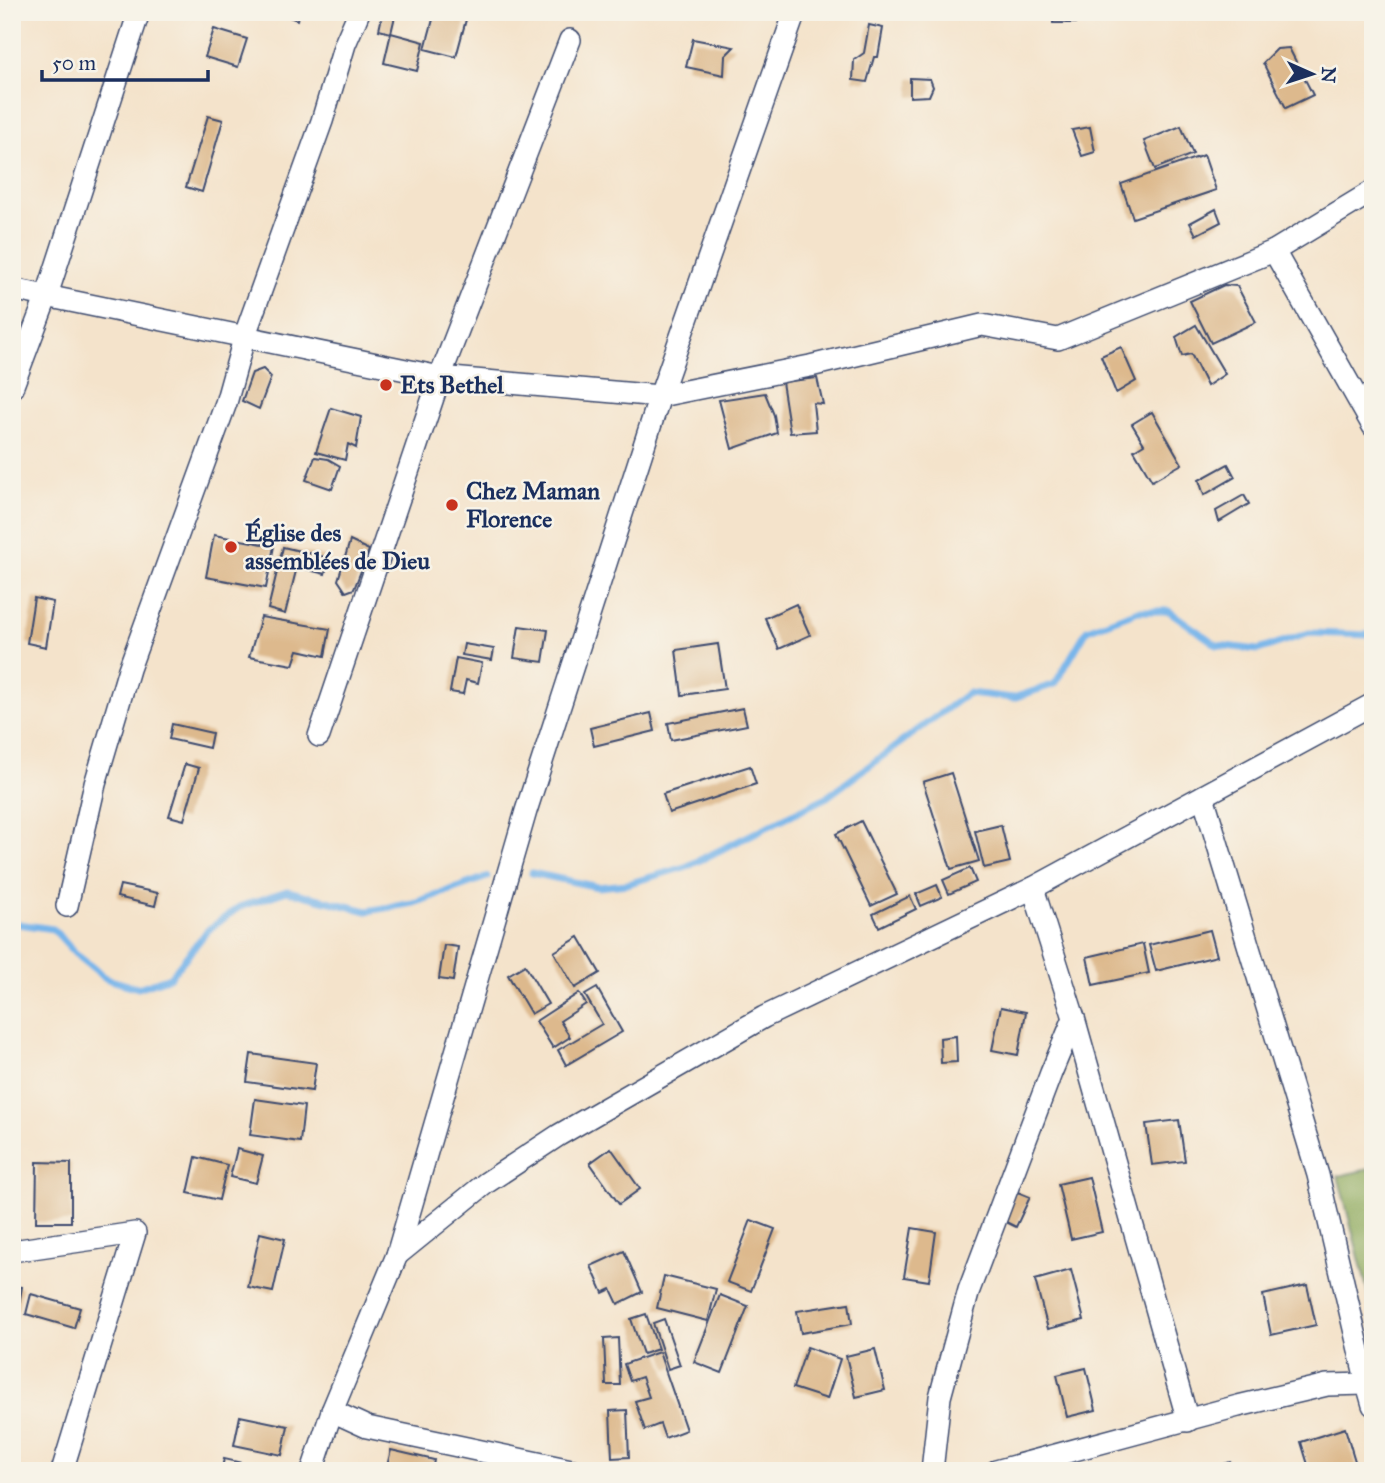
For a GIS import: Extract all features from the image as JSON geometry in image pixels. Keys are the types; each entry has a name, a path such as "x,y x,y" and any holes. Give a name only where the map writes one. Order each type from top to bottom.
{"street":[{"path":"12,388 46,298 139,12"},
{"path":"67,906 95,784 129,669 226,403 245,335 322,121 345,44 359,12"},
{"path":"312,1471 332,1411 397,1255 526,811 660,396 795,12"},
{"path":"319,736 440,377 570,40"},
{"path":"12,289 440,377 660,396 810,366 982,325 1058,339 1274,251 1373,191"},
{"path":"1274,251 1373,426"},
{"path":"397,1255 496,1176 559,1135 728,1037 764,1017 1032,888 1373,704"},
{"path":"996,1471 1328,1384 1371,1391 1318,1175 1203,796"},
{"path":"1032,888 1074,1018 1188,1421"},
{"path":"932,1471 940,1397 969,1290 1074,1018"},
{"path":"12,1251 135,1233 62,1471"},
{"path":"332,1411 367,1427 576,1471"}],"green space":[{"path":"1373,1168 1373,1312 1338,1176"}],"building":[{"path":"276,12 299,12 297,20"},
{"path":"383,12 396,12 391,33 379,30"},
{"path":"435,12 468,12 456,57 425,49"},
{"path":"1053,12 1082,12 1080,23 1053,23"},
{"path":"869,25 883,28 878,57 874,57 867,82 853,80 854,60 864,53"},
{"path":"214,29 247,39 238,67 205,57"},
{"path":"391,33 424,42 417,71 384,63"},
{"path":"693,39 734,47 725,56 724,75 686,67"},
{"path":"1289,48 1313,95 1286,108 1263,63 1277,49"},
{"path":"910,78 930,79 933,87 929,96 910,97"},
{"path":"208,116 223,120 202,192 186,187"},
{"path":"1181,126 1193,154 1155,169 1144,141"},
{"path":"1090,127 1095,152 1082,156 1072,130"},
{"path":"1204,155 1216,190 1133,218 1121,184"},
{"path":"1216,209 1221,222 1196,235 1190,223"},
{"path":"1224,285 1237,286 1256,322 1211,343 1190,301"},
{"path":"1196,325 1225,374 1207,386 1191,354 1182,356 1176,337"},
{"path":"1121,347 1136,381 1116,393 1101,356"},
{"path":"263,369 271,377 259,409 242,401 252,373"},
{"path":"817,378 823,404 813,403 816,431 790,433 782,382"},
{"path":"765,393 774,415 777,433 732,449 719,400"},
{"path":"331,408 361,417 356,448 348,444 345,460 316,452"},
{"path":"1152,412 1182,464 1152,481 1134,450 1144,444 1132,424"},
{"path":"315,457 328,459 340,466 332,489 306,480"},
{"path":"1228,464 1235,477 1204,495 1199,480"},
{"path":"1244,495 1249,504 1219,522 1216,511"},
{"path":"214,535 274,546 266,588 206,577"},
{"path":"350,541 369,550 354,589 346,592 338,580"},
{"path":"283,547 329,558 325,574 297,567 285,614 268,609"},
{"path":"34,598 53,602 46,647 27,643"},
{"path":"796,604 810,635 779,649 765,618"},
{"path":"261,617 330,629 325,656 298,650 293,665 249,657"},
{"path":"519,626 548,630 543,662 514,658"},
{"path":"464,644 494,649 492,660 462,655"},
{"path":"718,644 725,689 682,695 676,650"},
{"path":"456,658 482,663 478,683 466,680 463,694 450,692"},
{"path":"743,708 747,725 671,740 668,723"},
{"path":"651,713 655,731 594,746 590,728"},
{"path":"172,724 212,733 209,748 169,739"},
{"path":"185,764 199,768 184,820 169,816"},
{"path":"750,766 756,784 669,813 663,794"},
{"path":"951,773 979,861 951,869 923,782"},
{"path":"861,821 897,894 871,906 836,834"},
{"path":"1001,825 1010,862 984,868 975,831"},
{"path":"970,868 976,882 949,894 943,880"},
{"path":"120,885 158,893 155,906 117,897"},
{"path":"937,885 942,897 921,906 916,894"},
{"path":"910,896 916,909 879,927 873,914"},
{"path":"1210,930 1217,956 1156,971 1149,945"},
{"path":"579,937 600,973 575,988 554,952"},
{"path":"1143,944 1149,973 1093,985 1087,957"},
{"path":"444,945 458,947 453,981 439,979"},
{"path":"525,965 548,1004 531,1014 508,975"},
{"path":"597,988 622,1032 566,1065 558,1050 602,1024 585,995"},
{"path":"579,993 586,1004 560,1021 570,1037 553,1048 536,1021"},
{"path":"1001,1007 1026,1012 1018,1055 992,1050"},
{"path":"956,1036 957,1062 941,1063 940,1038"},
{"path":"251,1054 316,1063 312,1091 247,1082"},
{"path":"255,1099 304,1106 300,1142 250,1135"},
{"path":"1179,1120 1185,1161 1152,1165 1146,1124"},
{"path":"611,1148 640,1189 619,1204 590,1163"},
{"path":"237,1149 263,1156 256,1183 230,1177"},
{"path":"196,1157 227,1165 219,1200 188,1193"},
{"path":"37,1162 71,1163 71,1222 36,1222"},
{"path":"1089,1177 1102,1232 1071,1239 1058,1184"},
{"path":"1015,1191 1030,1197 1016,1227 1002,1220"},
{"path":"751,1220 775,1229 751,1291 727,1282"},
{"path":"912,1228 936,1232 929,1281 904,1277"},
{"path":"260,1233 285,1239 273,1292 248,1287"},
{"path":"624,1251 642,1292 618,1304 611,1289 603,1293 591,1266"},
{"path":"1071,1270 1084,1320 1048,1329 1035,1280"},
{"path":"664,1276 716,1289 708,1321 657,1308"},
{"path":"1307,1285 1316,1325 1271,1335 1263,1295"},
{"path":"12,1286 22,1287 18,1311 12,1310"},
{"path":"31,1294 80,1308 74,1328 26,1314"},
{"path":"720,1295 748,1306 722,1373 694,1362"},
{"path":"849,1303 852,1324 801,1333 797,1311"},
{"path":"646,1314 658,1349 643,1354 631,1319"},
{"path":"664,1319 680,1365 668,1369 653,1323"},
{"path":"618,1338 620,1385 606,1385 604,1339"},
{"path":"807,1347 840,1359 827,1399 793,1388"},
{"path":"875,1349 885,1390 856,1397 846,1356"},
{"path":"659,1352 686,1430 665,1438 660,1424 645,1430 635,1401 649,1397 642,1377 630,1381 624,1364"},
{"path":"1086,1368 1096,1410 1067,1417 1057,1375"},
{"path":"627,1410 629,1457 612,1458 610,1411"},
{"path":"240,1416 288,1426 282,1455 234,1445"},
{"path":"1345,1428 1358,1471 1310,1471 1301,1442"},
{"path":"391,1450 434,1460 432,1471 386,1470"},
{"path":"224,1459 246,1464 244,1471 221,1471"},
{"path":"1230,1462 1244,1471 1209,1471 1211,1468"}],"waterway":[{"path":"532,873 598,887 627,884 688,866 827,797 968,693 1013,698 1055,684 1087,630 1138,611 1169,611 1217,645 1258,650 1309,633 1373,635"},
{"path":"12,923 53,929 77,955 107,979 138,988 170,977 207,931 239,907 287,891 367,911 414,903 487,877"}],"place":[{"name":"Ets Bethel","path":"386,385"},
{"name":"Chez Maman Florence","path":"452,505"},
{"name":"Église des assemblées de Dieu","path":"231,547"}]}
